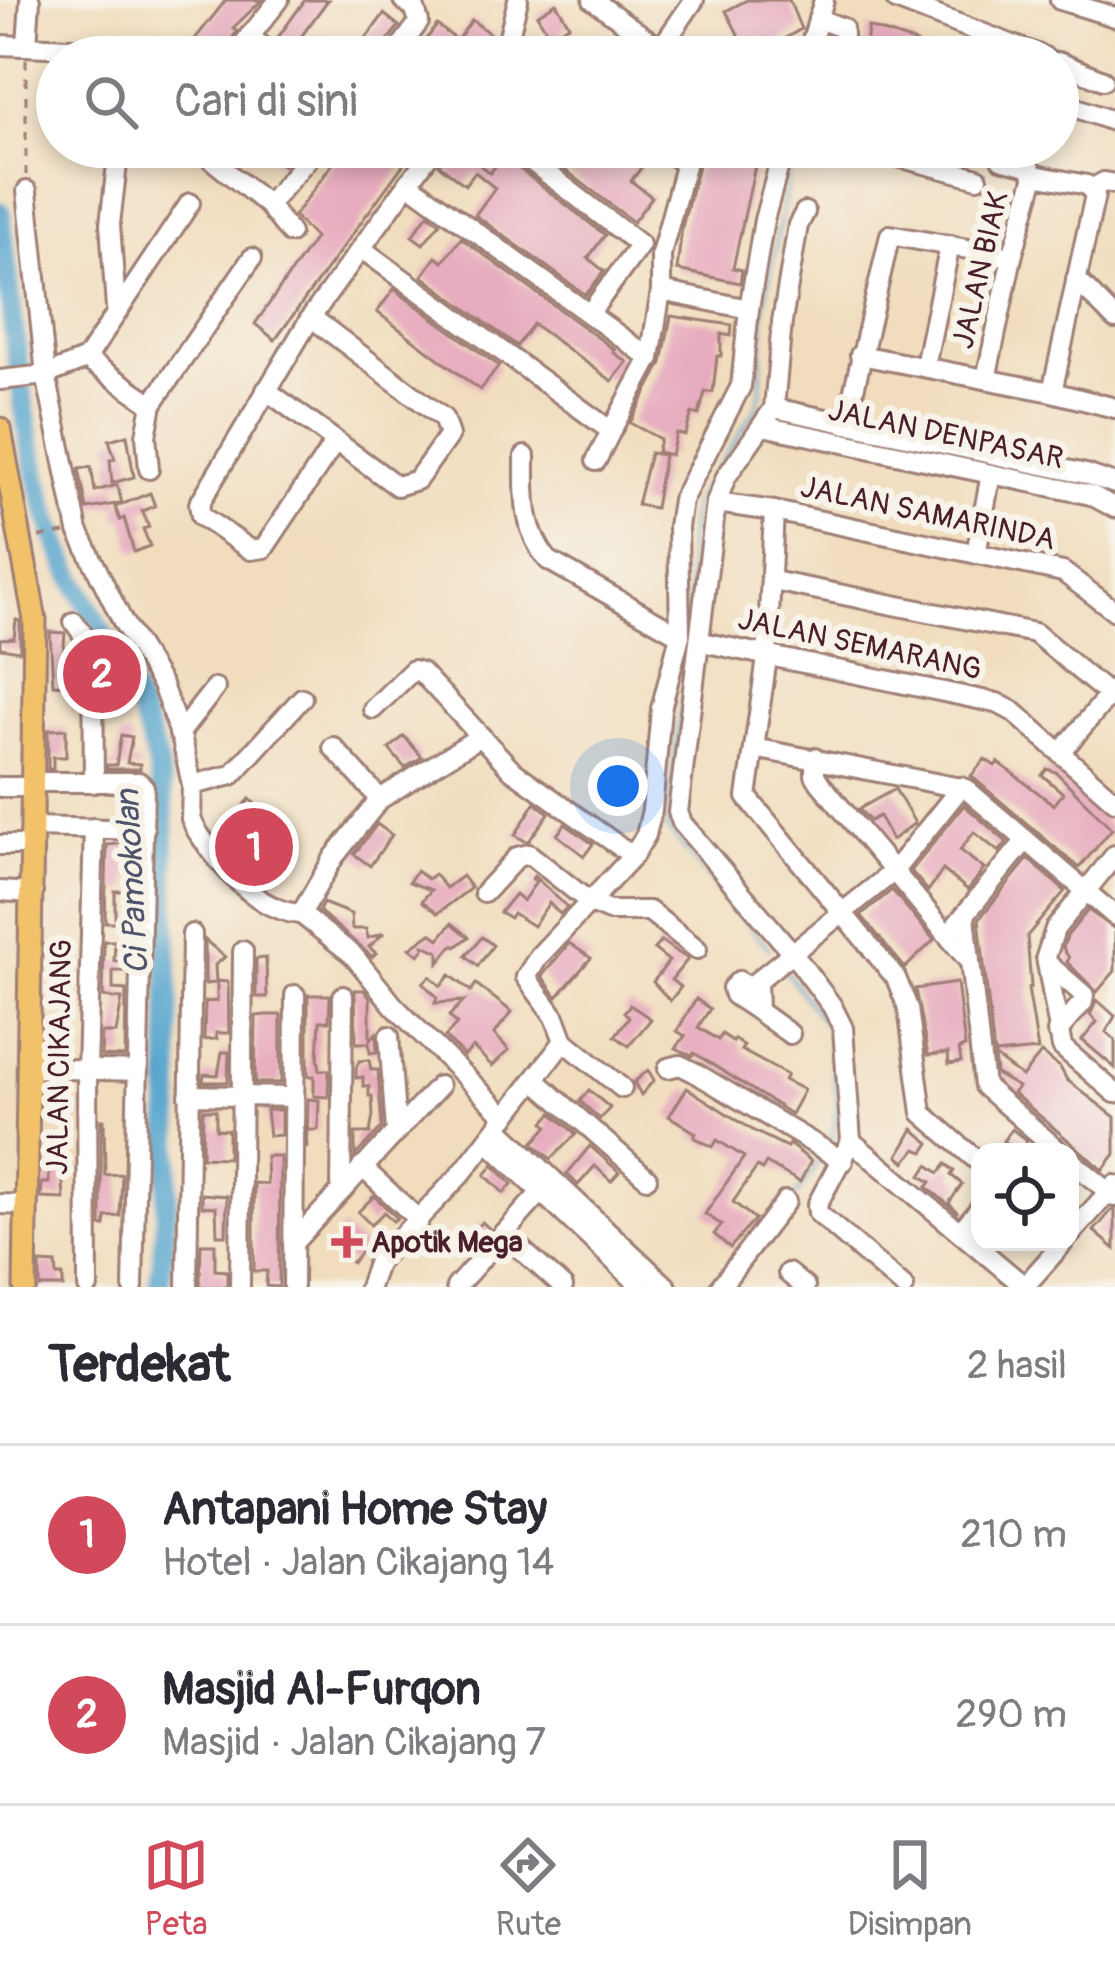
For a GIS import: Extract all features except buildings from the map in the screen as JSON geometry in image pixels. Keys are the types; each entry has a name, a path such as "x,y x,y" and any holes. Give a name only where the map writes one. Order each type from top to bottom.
{"main road":[{"path":"1,444 34,620 25,1287"}],"street":[{"path":"15,45 30,0"},
{"path":"249,36 279,0"},
{"path":"403,0 415,9 419,22 409,36"},
{"path":"506,36 518,0"},
{"path":"593,0 644,36"},
{"path":"675,36 694,0"},
{"path":"896,0 989,36"},
{"path":"1061,0 1115,17"},
{"path":"821,10 843,28 842,36"},
{"path":"1079,70 1103,80"},
{"path":"1079,108 1115,120"},
{"path":"116,168 110,224 116,308"},
{"path":"222,168 268,205 290,233"},
{"path":"268,205 300,168"},
{"path":"335,442 264,548 251,550 206,521 199,504 266,390 311,317 419,168"},
{"path":"539,168 640,245 661,254"},
{"path":"596,461 650,358 661,291 661,254 684,168"},
{"path":"778,168 749,309 763,426 726,477 716,502 680,818 832,1006 843,1028 851,1141 1024,1287 1056,1251"},
{"path":"940,168 978,178"},
{"path":"1030,168 1035,175 1090,189 1104,182 1115,184"},
{"name":"JALAN BIAK","path":"986,379 1035,175"},
{"path":"408,183 650,358"},
{"path":"1052,392 1096,200 1090,189"},
{"path":"27,191 41,376 78,531 162,685 192,785 191,819 216,856 265,904 301,914 353,955 498,1129 542,1191 642,1287"},
{"path":"1,380 41,376 86,359 190,203"},
{"path":"622,1088 564,1041 555,1017 526,976 539,956 633,856 646,835 661,709 680,635 682,500 762,396 805,212"},
{"path":"846,424 886,242 895,234 1012,257"},
{"path":"589,314 640,245"},
{"path":"925,366 950,245"},
{"path":"362,249 611,431"},
{"path":"149,469 146,436 152,404 252,258"},
{"path":"1076,279 1115,319"},
{"path":"661,291 749,309"},
{"path":"266,390 392,483 405,486 417,480 450,431 443,418 311,317"},
{"path":"860,355 1115,408"},
{"path":"86,359 152,404"},
{"path":"762,396 846,424 1115,484"},
{"name":"JALAN DENPASAR","path":"763,426 1090,495 1115,508"},
{"path":"525,456 526,518 548,560 680,635"},
{"path":"976,554 991,474"},
{"name":"JALAN SAMARINDA","path":"716,502 1063,572 1115,611"},
{"path":"774,511 767,656 746,789 751,806 903,990 926,1120 971,1156"},
{"path":"773,581 1026,630 1042,638 1113,694 1061,752"},
{"path":"74,622 90,644 93,660 94,783"},
{"name":"JALAN SEMARANG","path":"702,642 997,703 1115,801"},
{"path":"373,709 405,674 417,670 513,772 633,856"},
{"path":"179,734 215,688"},
{"path":"192,785 232,775 302,698"},
{"path":"301,914 334,857 380,799 481,736"},
{"path":"333,747 380,799"},
{"path":"754,748 961,787 1115,916"},
{"path":"815,758 820,783 970,962"},
{"path":"0,787 139,782 144,787 133,1287"},
{"path":"790,1034 757,1000 764,976 893,872 961,787"},
{"path":"0,845 94,828 144,830"},
{"name":"JALAN CIKAJANG","path":"88,1287 87,1070 94,828"},
{"path":"946,936 1026,840"},
{"path":"484,893 526,853 592,904 609,911 650,911 697,949"},
{"path":"1115,855 1055,929 1047,963 1057,1032 1067,1052 1115,1093"},
{"path":"0,891 33,893"},
{"path":"964,916 984,1086 1049,1143"},
{"path":"187,1287 192,934"},
{"path":"240,1287 243,951"},
{"path":"1047,963 1085,999 1057,1032"},
{"path":"293,1287 295,995"},
{"path":"341,1191 343,996"},
{"path":"389,1036 396,1131"},
{"path":"369,1287 372,1269 498,1129 564,1041"},
{"path":"668,1068 680,1065 694,1072 830,1154"},
{"path":"29,1068 138,1071"},
{"path":"536,1080 647,1178"},
{"path":"293,1243 439,1086"},
{"path":"189,1095 294,1097"},
{"path":"498,1129 667,1287"},
{"path":"1034,1143 1040,1136"},
{"path":"851,1141 830,1154 818,1213 900,1286"},
{"path":"1079,1166 1113,1191 1079,1226"},
{"path":"362,1167 419,1220"},
{"path":"456,1287 542,1191"},
{"path":"720,1287 786,1201"},
{"path":"294,1202 324,1208"},
{"path":"0,1204 27,1204"},
{"path":"960,1232 971,1219"},
{"path":"503,1233 563,1287"},
{"path":"529,1287 546,1271"},
{"path":"788,1273 805,1287"}],"path":[{"path":"15,45 27,191"},
{"path":"27,539 66,533"}],"waterway":[{"path":"769,949 666,827 690,636 688,544 693,504 756,409 764,307 790,168"},
{"name":"Ci Pamokolan","path":"0,212 24,407 39,483 61,550 136,703 161,783 170,1091 159,1287"},
{"path":"784,969 827,1028 837,1102 832,1142"},
{"path":"795,1197 823,1155"},
{"path":"732,1287 742,1274"}],"place":[{"name":"Masjid Al-Furqon","path":"102,674"},
{"name":"Antapani Home Stay","path":"254,847"},
{"name":"Apotik Mega","path":"347,1242"}]}
